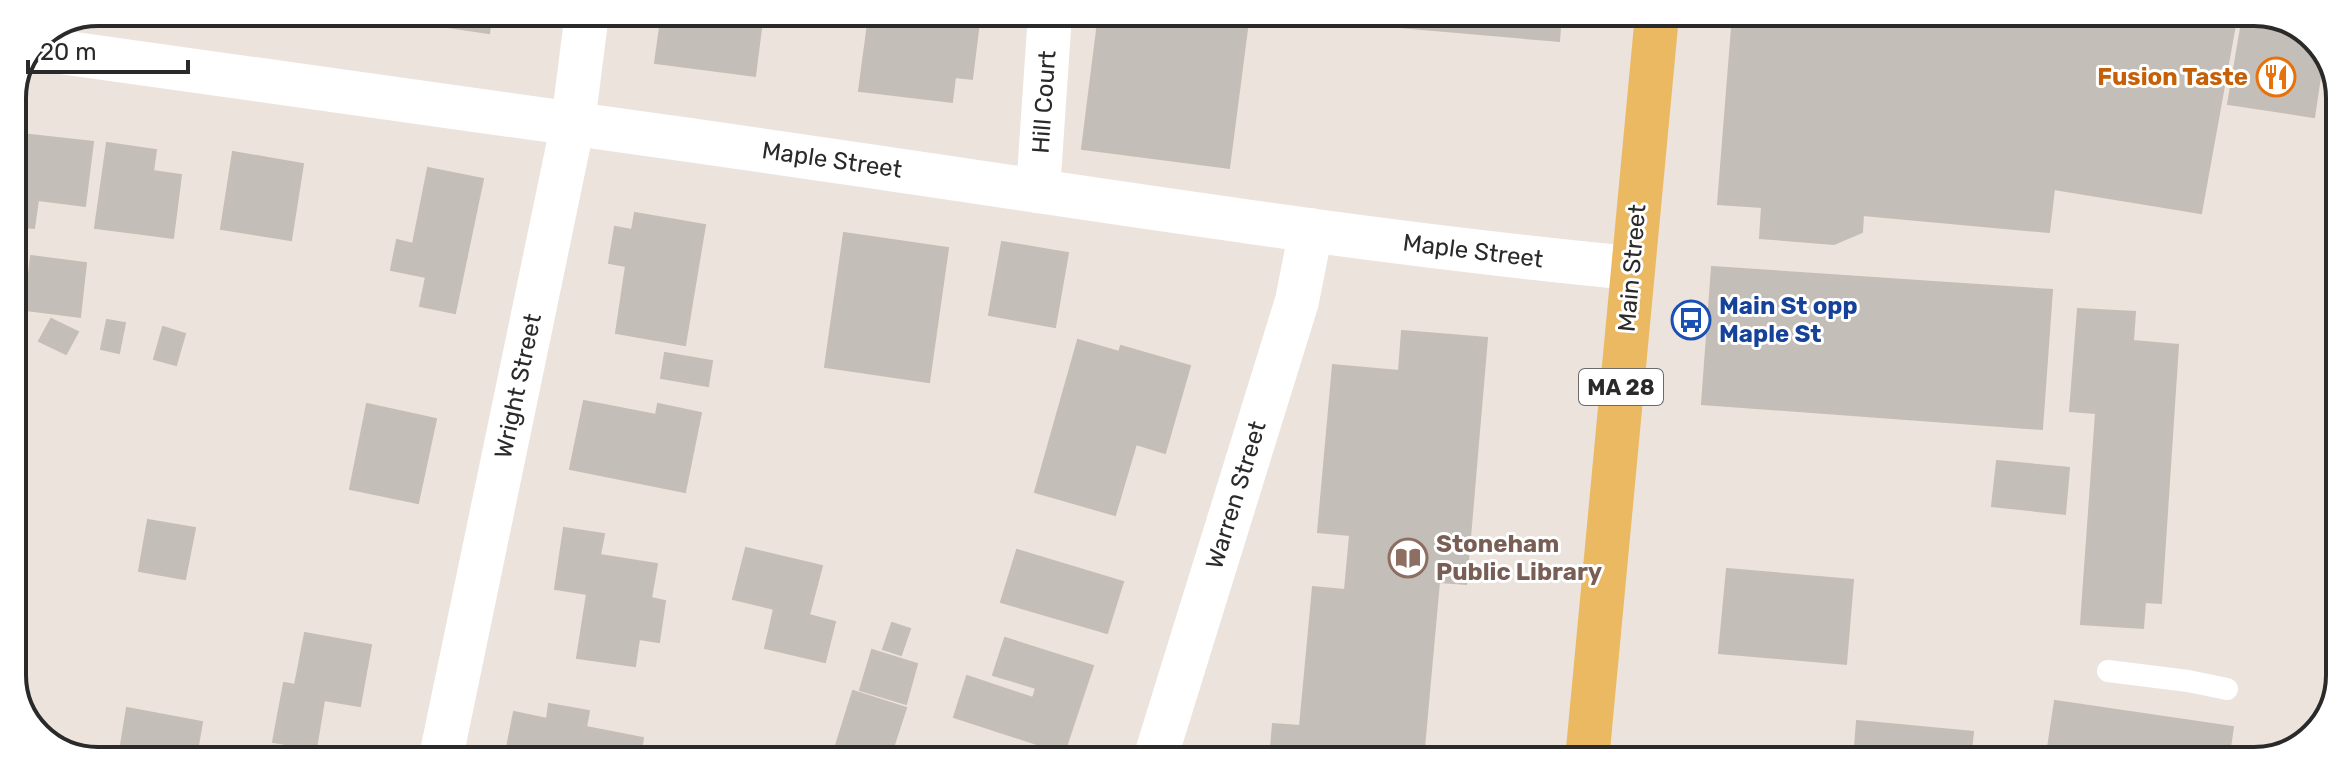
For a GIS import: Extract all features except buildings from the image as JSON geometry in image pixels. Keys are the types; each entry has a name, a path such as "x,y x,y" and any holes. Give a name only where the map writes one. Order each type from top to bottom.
{"main road":[{"name":"Main Street","path":"1588,747 1656,26"}],"street":[{"name":"Wright Street","path":"443,747 573,123 585,26"},
{"name":"Hill Court","path":"1038,191 1049,26"},
{"name":"Maple Street","path":"45,50 1311,230 1540,260 1632,268"},
{"name":"Warren Street","path":"1159,747 1297,301 1311,230"}],"lane":[{"path":"2108,671 2227,689"}],"place":[{"name":"Fusion Taste","path":"2276,77"},
{"name":"Main St opp Maple St","path":"1691,320"},
{"name":"Stoneham Public Library","path":"1408,558"}]}
